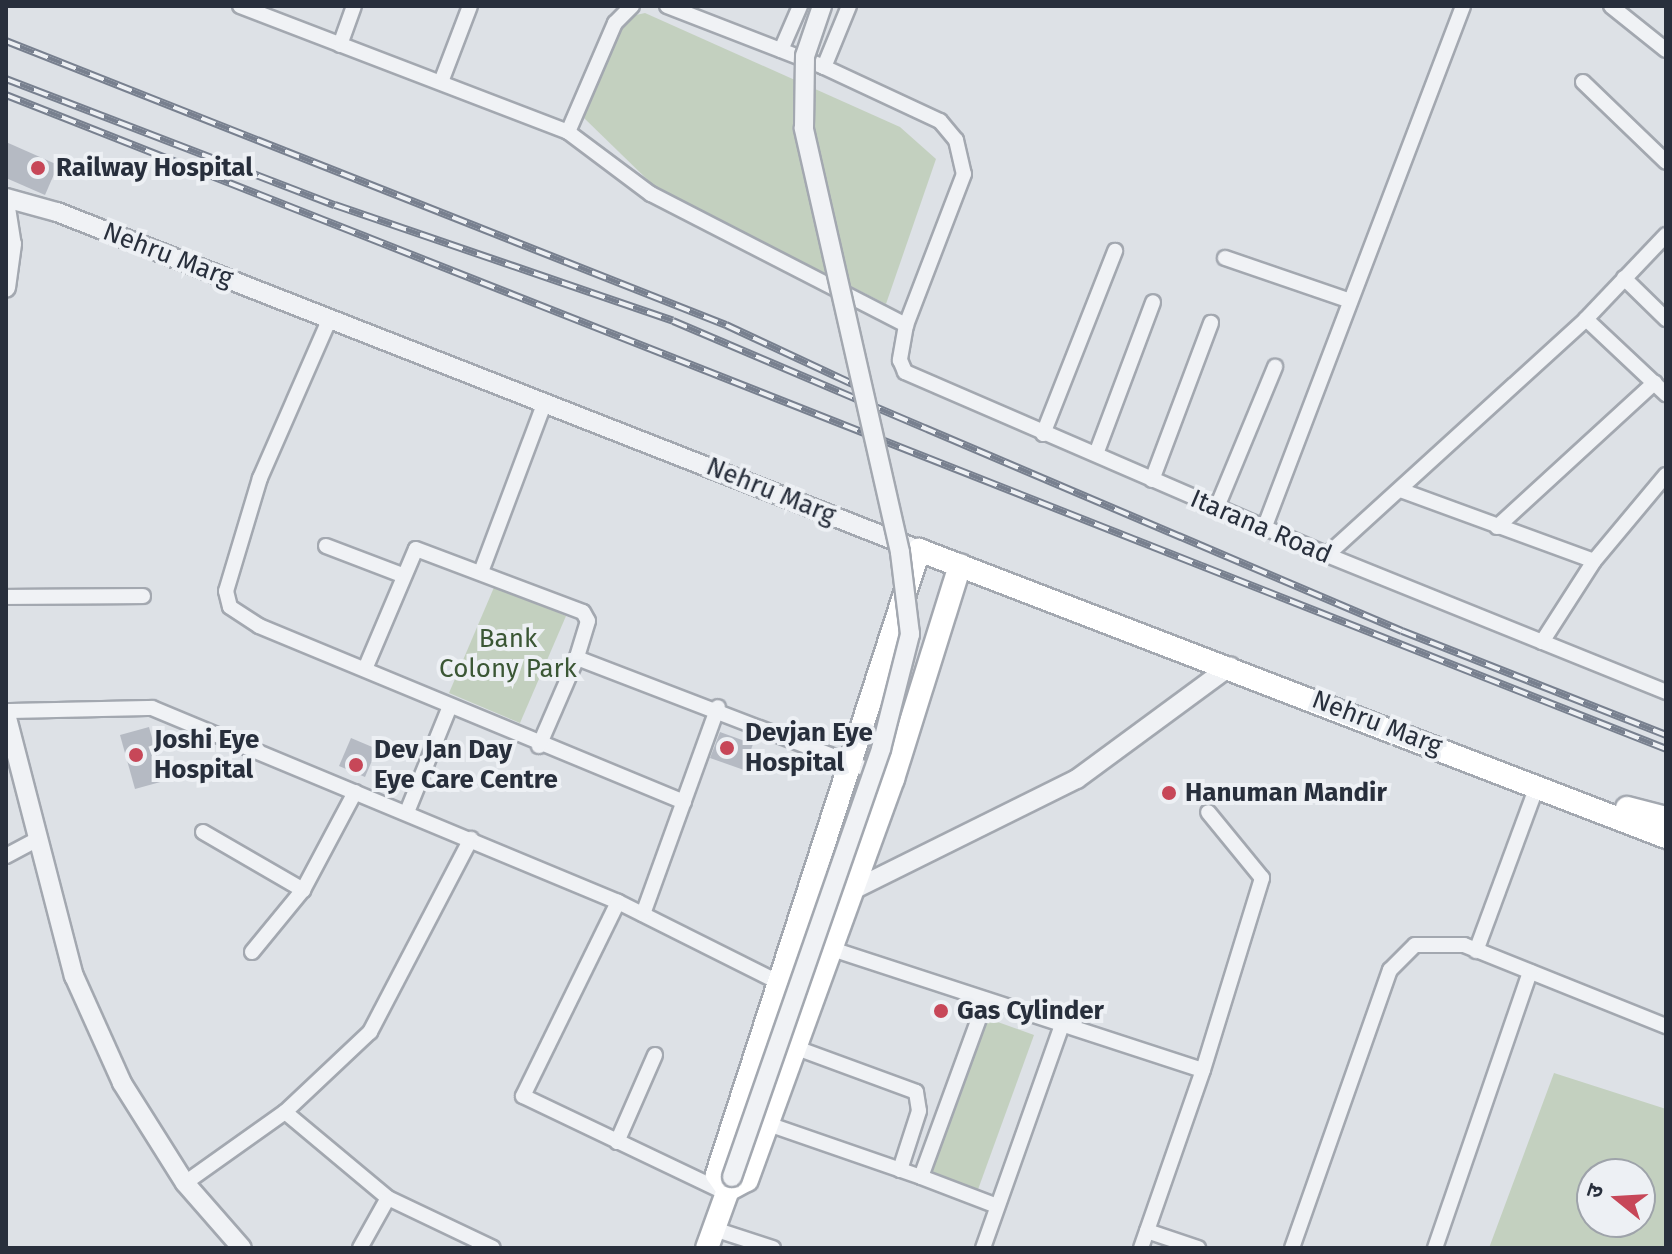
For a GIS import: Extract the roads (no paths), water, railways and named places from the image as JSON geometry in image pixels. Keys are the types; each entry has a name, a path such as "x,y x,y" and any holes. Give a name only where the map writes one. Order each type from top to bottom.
{"main road":[{"path":"729,1187 717,1174 853,763 919,550"},
{"name":"Nehru Marg","path":"919,550 1230,666 1666,837"},
{"path":"710,1239 729,1187 747,1180 768,1124 829,948 893,779 960,565"},
{"name":"Nehru Marg","path":"1537,786 1666,818"}],"street":[{"path":"240,6 568,132 651,194 906,325 964,174 962,157 940,121 824,67 667,6"},
{"path":"340,45 354,6"},
{"path":"441,82 470,6"},
{"path":"568,132 615,23 632,6"},
{"path":"781,50 800,6"},
{"path":"618,902 523,1096 617,1142 729,1187 886,734 910,634 900,552 804,128 805,56 822,6"},
{"path":"824,67 849,6"},
{"path":"1265,526 1348,300 1463,6"},
{"path":"1611,6 1666,50"},
{"path":"1583,82 1666,162"},
{"name":"Nehru Marg","path":"6,198 330,318 919,550"},
{"path":"6,208 12,244 6,288"},
{"path":"1327,555 1403,491 1586,319 1666,235"},
{"path":"1043,434 1115,251"},
{"path":"1225,258 1348,300"},
{"path":"1624,278 1666,319"},
{"path":"1096,454 1153,302"},
{"path":"330,318 260,478 226,591 237,614 539,746 684,802"},
{"path":"1586,319 1666,394"},
{"path":"1152,480 1211,323"},
{"name":"Itarana Road","path":"906,325 900,360 905,372 1327,555 1666,692"},
{"path":"1217,507 1275,367"},
{"path":"1497,527 1655,382"},
{"path":"481,572 545,402"},
{"path":"1542,642 1594,561 1666,475"},
{"path":"1403,491 1594,561"},
{"path":"326,546 402,575"},
{"path":"365,669 402,575 416,549 589,616 577,658 539,746"},
{"path":"6,597 143,596"},
{"path":"577,658 718,707 893,779"},
{"path":"851,891 1077,779 1230,666"},
{"path":"407,812 450,706"},
{"path":"643,914 718,707"},
{"path":"242,1248 185,1183 122,1083 74,976 9,737 6,712 152,708 618,902 812,998"},
{"path":"1476,951 1537,786"},
{"path":"252,952 303,890 355,792"},
{"path":"1141,1248 1203,1070 1262,878 1208,812"},
{"path":"203,832 303,890"},
{"path":"185,1183 285,1112 383,1013 471,839"},
{"path":"6,856 36,840"},
{"path":"1292,1248 1390,970 1427,941 1476,951 1666,1026"},
{"path":"829,948 1061,1028 1203,1070"},
{"path":"1435,1248 1530,972"},
{"path":"921,1177 985,1002"},
{"path":"983,1248 1061,1028"},
{"path":"794,1047 916,1092 919,1111 900,1170"},
{"path":"617,1142 655,1055"},
{"path":"285,1112 388,1198 493,1248"},
{"path":"768,1124 997,1206"},
{"path":"360,1248 388,1198"},
{"path":"1147,1231 1198,1248"},
{"path":"710,1239 773,1248"}],"railway":[{"path":"6,41 726,325 859,387"},
{"path":"6,79 335,205 673,321 1402,631 1666,735"},
{"path":"6,95 1666,749"}],"place":[{"name":"Railway Hospital","path":"38,168"},
{"name":"Devjan Eye Hospital","path":"727,748"},
{"name":"Joshi Eye Hospital","path":"136,755"},
{"name":"Dev Jan Day Eye Care Centre","path":"356,765"},
{"name":"Hanuman Mandir","path":"1169,793"},
{"name":"Gas Cylinder","path":"941,1011"}],"park label":[{"name":"Bank Colony Park","path":"508,654"}]}
